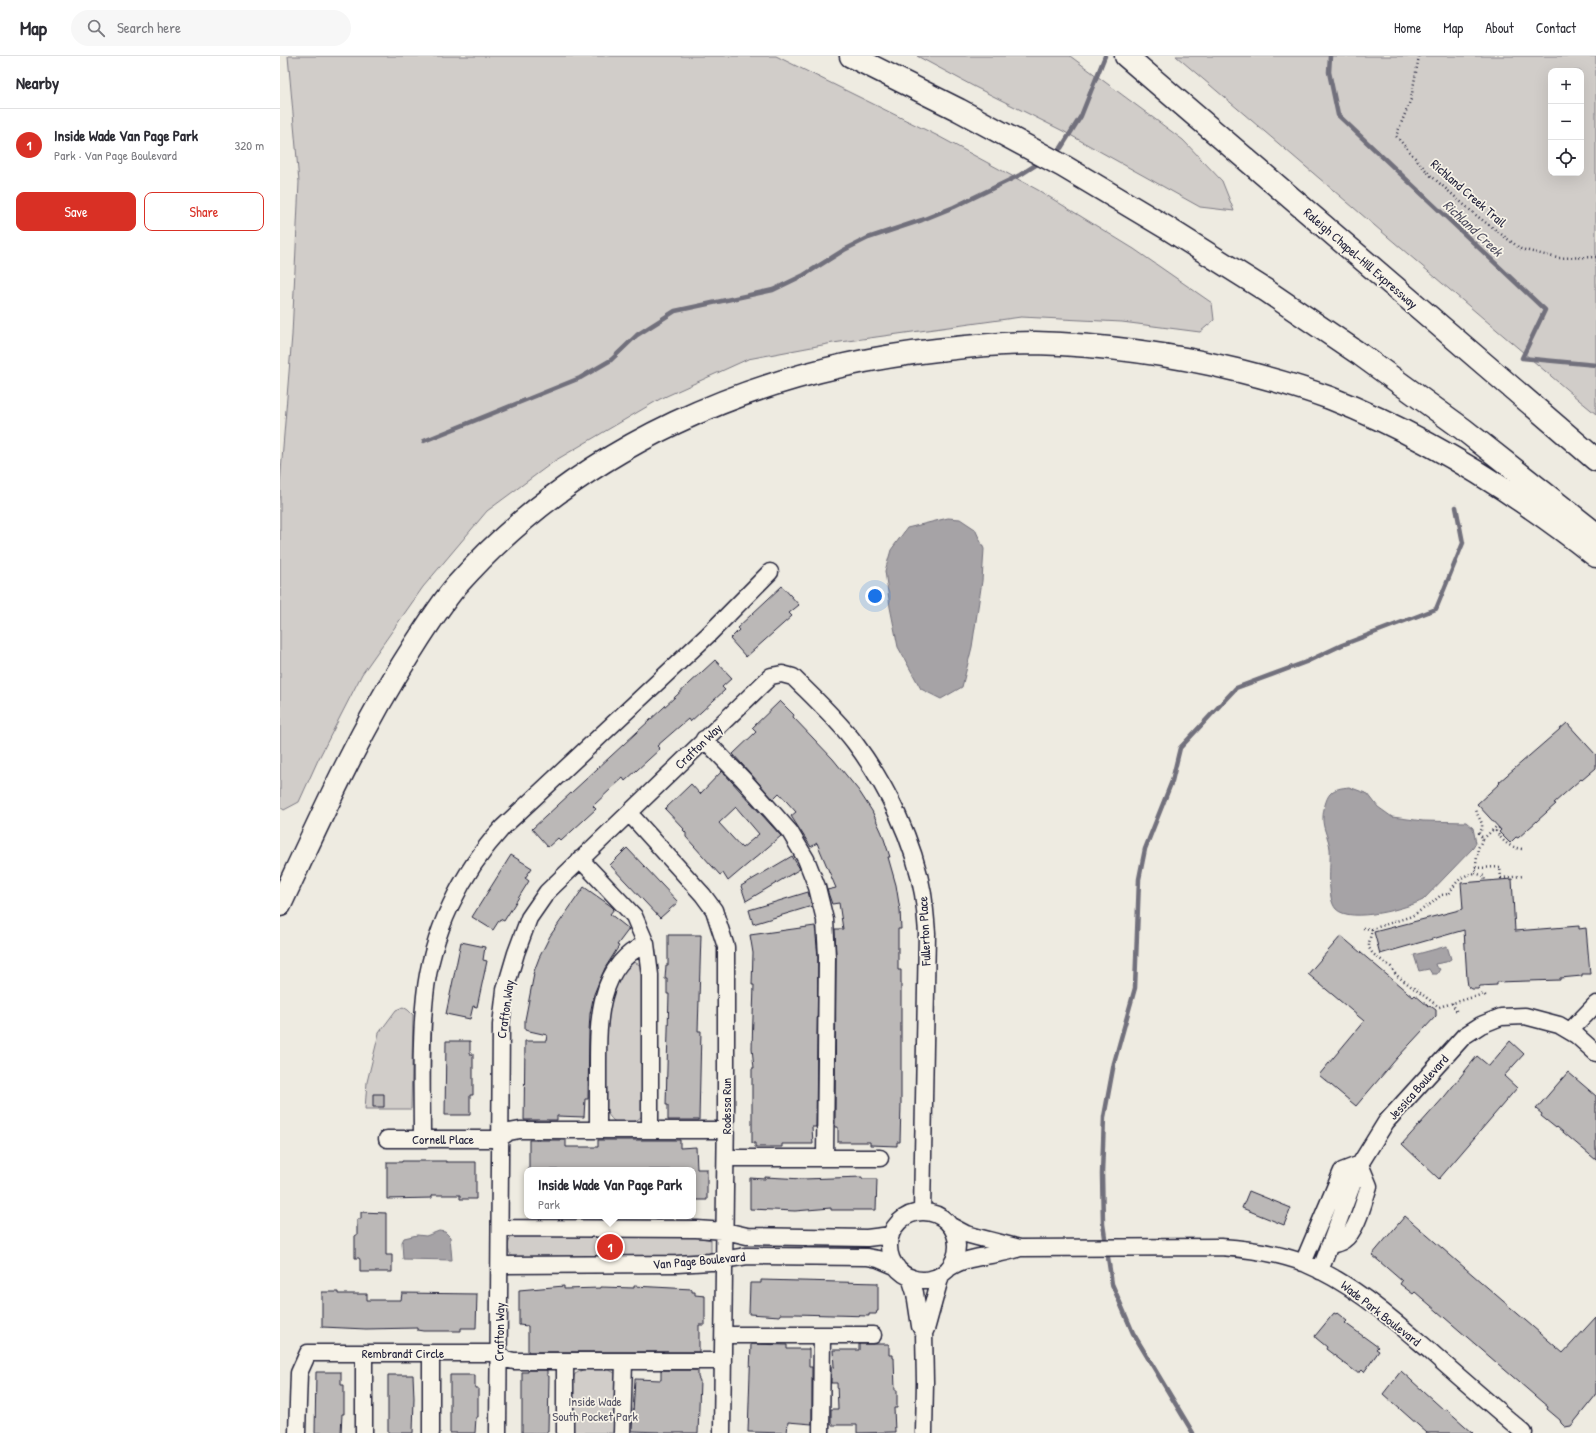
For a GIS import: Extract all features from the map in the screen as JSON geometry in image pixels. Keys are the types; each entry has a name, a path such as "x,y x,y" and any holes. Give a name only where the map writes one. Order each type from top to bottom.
{"highway":[{"path":"851,56 959,110 1063,166 1167,228 1267,291 1361,355 1463,429 1596,534"},
{"name":"Raleigh Chapel–Hill Expressway","path":"1126,56 1596,460"},
{"path":"280,905 330,797 384,693 419,638 454,588 491,549 532,512 576,479 622,450 678,422 736,397 795,377 856,362 914,352 973,346 1032,343 1109,348 1154,353 1213,364 1271,379 1330,398 1391,425 1449,455 1512,494 1596,556"}],"street":[{"path":"422,1139 422,1026 425,994 432,958 440,931 464,881 490,841 502,827 708,635 770,572"},
{"name":"Crafton Way","path":"498,1433 501,1025 505,990 516,953 529,918 547,892 704,739 771,676 782,674"},
{"name":"Fullerton Place","path":"782,674 793,677 855,742 877,776 897,812 911,849 921,886 927,933 922,1212"},
{"path":"704,739 743,779 790,832 806,859 817,887 825,920 827,957 825,1158"},
{"name":"Rodessa Run","path":"629,813 703,895 714,910 726,947 726,1158 722,1433"},
{"path":"580,859 634,916 646,944 650,975 650,1130"},
{"path":"598,1130 598,1034 599,1018 606,988 614,972 624,958 635,949 646,944"},
{"path":"1570,1032 1596,1004"},
{"name":"Jessica Boulevard","path":"1320,1271 1360,1164 1386,1122 1464,1036 1481,1025 1501,1017 1525,1016 1558,1025 1576,1035 1596,1053"},
{"path":"499,1140 509,1132 520,1130 726,1130"},
{"name":"Cornell Place","path":"387,1139 499,1140"},
{"path":"726,1158 880,1158"},
{"path":"1303,1263 1324,1210 1342,1171 1360,1164 1369,1186 1356,1222 1350,1235 1343,1241 1329,1246"},
{"path":"1324,1210 1356,1222"},
{"path":"924,1433 924,1333 945,1272 955,1259 957,1248 956,1236 951,1226 943,1218 933,1214 922,1212 903,1218 891,1235 889,1244 890,1252 896,1267 910,1277 920,1280 931,1279 945,1272"},
{"name":"Wade Park Boulevard","path":"951,1226 971,1236 1020,1248 1221,1247 1248,1249 1303,1263 1333,1276 1365,1297 1407,1331 1524,1433"},
{"name":"Van Page Boulevard","path":"500,1228 696,1229 725,1231 747,1236 867,1238 891,1235"},
{"name":"Wade Park Boulevard","path":"945,1272 957,1263 968,1259 1004,1253 1020,1248"},
{"name":"Van Page Boulevard","path":"500,1265 677,1264 725,1260 747,1256 868,1257 878,1259 896,1267"},
{"path":"910,1277 915,1293 920,1326 924,1333"},
{"path":"724,1336 873,1336"},
{"path":"821,1433 822,1336"},
{"name":"Rembrandt Circle","path":"297,1433 299,1373 308,1353 499,1353"},
{"path":"364,1353 364,1433"},
{"path":"431,1353 431,1433"},
{"path":"499,1353 505,1359 514,1361 723,1361"},
{"path":"565,1361 565,1433"},
{"path":"622,1433 624,1361"}],"path":[{"name":"Richland Creek Trail","path":"1419,56 1411,99 1396,136 1430,175 1477,216 1521,249 1557,258 1596,257"},
{"path":"1476,808 1477,816 1482,823 1480,833 1483,839"},
{"path":"1474,873 1478,848 1483,839 1498,827 1496,831 1508,846 1522,849"},
{"path":"1475,868 1500,868 1501,878 1524,876"},
{"path":"1363,928 1372,929 1412,916 1432,903 1441,895 1449,894 1456,882 1462,877 1474,873 1484,876 1485,881"},
{"path":"1372,929 1369,937 1369,948 1373,954 1391,967 1396,976 1439,1008 1484,994 1487,998"},
{"path":"1452,1003 1457,1012"}],"green space":[{"path":"288,56 776,56 938,136 1038,190 1134,249 1212,303 1214,320 1200,332 1122,322 1021,317 833,343 748,359 660,399 556,460 487,511 423,587 362,674 318,760 299,802 284,810 280,807 280,484 292,335 299,182"},
{"path":"917,56 1070,56 1183,140 1222,181 1234,211 1200,207 1063,131"},
{"path":"1176,56 1596,56 1596,414 1579,400"},
{"path":"634,962 640,965 644,971 642,1116 632,1123 622,1124 617,1123 609,1116 605,1107 606,1031 611,995 617,980 624,969"},
{"path":"403,1007 413,1015 411,1109 365,1109 367,1082 379,1033 396,1010"},
{"path":"524,1234 683,1234 711,1240 711,1253 683,1259 524,1260 512,1257 508,1247 511,1237"},
{"name":"Inside Wade South Pocket Park","path":"586,1368 605,1368 615,1373 619,1381 617,1433 572,1433 572,1384 575,1374"}],"shaded area":[{"path":"948,518 960,519 975,529 984,549 982,581 972,647 962,687 941,699 921,689 898,647 885,571 891,550 907,528"},
{"path":"1349,787 1368,794 1378,807 1392,817 1423,821 1466,822 1473,828 1476,843 1473,848 1423,900 1405,907 1379,913 1353,915 1343,913 1336,909 1331,897 1330,849 1323,817 1327,798 1330,794 1336,789"},
{"path":"1447,946 1451,959 1446,962 1435,964 1436,967 1440,969 1437,974 1432,974 1429,969 1419,971 1414,955"},
{"path":"439,1231 445,1232 450,1237 452,1260 403,1259 402,1242 404,1238 417,1235 426,1236"}],"building":[{"path":"782,586 799,605 789,613 792,616 746,657 730,639 739,630 737,628"},
{"path":"715,660 732,678 722,687 725,690 690,722 688,719 657,746 660,749 625,781 623,778 613,787 593,806 596,809 561,841 558,838 548,847 532,829"},
{"path":"780,701 833,759 859,791 872,811 882,833 890,857 888,857 896,885 901,929 898,929 898,970 901,970 901,1105 900,1142 897,1142 897,1146 870,1145 870,1142 838,1142 838,1127 835,1127 835,929 843,929 839,903 832,904 827,890 836,888 817,843 811,847 791,816 796,812 779,793 773,799 733,754 756,732 752,728"},
{"path":"1567,723 1596,755 1596,768 1582,780 1581,779 1554,803 1556,804 1518,838 1516,837 1510,843 1499,832 1501,830 1477,804 1500,783 1499,782"},
{"path":"722,771 781,836 728,881 723,873 720,875 686,837 686,833 683,830 684,829 665,809 691,784 700,794","holes":["736,807 759,834 742,848 719,823"]},
{"path":"627,848 678,902 660,918 610,865"},
{"path":"511,855 532,868 525,878 529,881 504,921 500,919 493,930 472,917"},
{"path":"792,856 800,869 746,901 741,886"},
{"path":"1512,879 1515,931 1579,926 1579,929 1586,928 1590,974 1560,978 1560,980 1497,982 1497,985 1480,986 1478,989 1472,989 1468,986 1467,979 1464,930 1380,954 1374,932 1463,909 1461,883"},
{"path":"584,887 611,906 614,909 610,914 629,929 617,945 619,946 605,968 594,994 590,1014 589,1031 588,1099 585,1099 584,1117 557,1116 557,1120 524,1120 525,1041 546,1041 547,1035 525,1030 525,1020 533,974 550,936"},
{"path":"808,892 812,906 753,924 749,910"},
{"path":"815,926 818,957 816,1127 812,1127 813,1144 782,1144 782,1147 755,1147 755,1143 752,1143 752,1068 754,1068 752,1048 754,985 752,985 753,953 750,935"},
{"path":"668,935 701,935 698,1031 701,1031 699,1120 668,1120 668,1105 666,1105 669,994 667,994 667,979 665,979 666,965 668,965"},
{"path":"1341,936 1413,997 1415,995 1428,1006 1436,1010 1436,1016 1356,1106 1319,1075 1364,1021 1308,974"},
{"path":"461,942 485,947 483,960 487,961 477,1007 473,1006 470,1019 446,1014"},
{"path":"446,1041 470,1041 470,1054 473,1054 473,1095 470,1095 470,1115 445,1115"},
{"path":"1510,1041 1524,1054 1504,1076 1517,1088 1439,1179 1402,1144 1445,1096 1477,1056 1489,1066"},
{"path":"1568,1072 1596,1096 1596,1160 1557,1127 1556,1128 1541,1116 1542,1114 1536,1109"},
{"path":"373,1094 384,1094 384,1107 373,1107"},
{"path":"529,1140 566,1140 566,1147 598,1147 598,1140 680,1140 680,1148 696,1147 697,1169 707,1169 707,1200 696,1200 696,1167 529,1167"},
{"path":"387,1162 476,1162 476,1199 460,1199 460,1195 432,1195 432,1198 387,1199"},
{"path":"765,1177 803,1179 862,1177 862,1179 877,1179 876,1210 831,1210 831,1208 795,1211 750,1209 750,1178 765,1179"},
{"path":"1249,1191 1291,1208 1284,1225 1242,1208"},
{"path":"361,1212 386,1213 386,1255 392,1255 392,1272 360,1272 360,1260 359,1258 355,1258 355,1235 357,1235 357,1219 361,1219"},
{"path":"1405,1216 1563,1353 1596,1317 1596,1395 1571,1426 1565,1427 1560,1420 1547,1409 1548,1407 1415,1292 1413,1294 1400,1284 1402,1281 1372,1255"},
{"path":"761,1280 878,1283 878,1311 876,1314 869,1314 869,1316 780,1314 780,1316 749,1314 750,1283 761,1283"},
{"path":"564,1286 564,1289 601,1287 634,1288 634,1286 692,1289 692,1292 695,1292 695,1295 705,1296 705,1325 699,1325 699,1352 528,1352 528,1326 519,1325 519,1290"},
{"path":"322,1292 338,1292 338,1294 367,1294 367,1300 401,1300 402,1293 477,1294 476,1328 461,1328 461,1331 423,1331 417,1330 417,1328 366,1329 322,1327"},
{"path":"1334,1313 1337,1313 1347,1321 1345,1323 1378,1347 1376,1349 1379,1351 1364,1372 1362,1370 1360,1372 1356,1372 1326,1349 1327,1347 1316,1338 1315,1336"},
{"path":"751,1344 787,1345 787,1349 809,1349 809,1367 812,1367 812,1424 788,1422 787,1433 748,1432"},
{"path":"859,1344 889,1344 889,1355 893,1355 894,1358 895,1390 897,1390 897,1408 894,1408 895,1432 857,1433 857,1425 831,1425 831,1409 838,1409 837,1383 831,1383 831,1367 834,1367 833,1350 859,1350"},
{"path":"528,1370 547,1370 547,1376 549,1376 547,1433 522,1433 522,1372 528,1372"},
{"path":"661,1370 698,1370 698,1377 700,1381 698,1433 632,1431 635,1379 661,1380"},
{"path":"1401,1371 1444,1410 1446,1409 1473,1433 1427,1433 1383,1394"},
{"path":"316,1372 341,1372 341,1385 344,1385 344,1414 342,1414 341,1433 315,1433"},
{"path":"388,1375 413,1375 413,1433 388,1433"},
{"path":"450,1375 475,1375 475,1388 478,1388 478,1417 476,1417 475,1433 450,1433"}],"waterway":[{"path":"1053,154 1061,148 1081,116 1105,56"},
{"name":"Richland Creek","path":"1330,56 1329,72 1338,115 1545,310 1522,358 1596,365"},
{"path":"424,441 580,378 611,360 637,335 675,311 773,290 804,275 844,250 868,238 922,220 954,207 1020,175 1042,161"},
{"path":"1193,1433 1133,1333 1112,1284 1103,1224 1102,1174 1104,1117 1114,1063 1135,988 1139,879 1145,849 1172,781 1180,748 1236,688 1306,662 1342,645 1436,609 1463,543 1456,507"}],"place":[{"name":"Inside Wade Van Page Park","path":"610,1247"}]}
